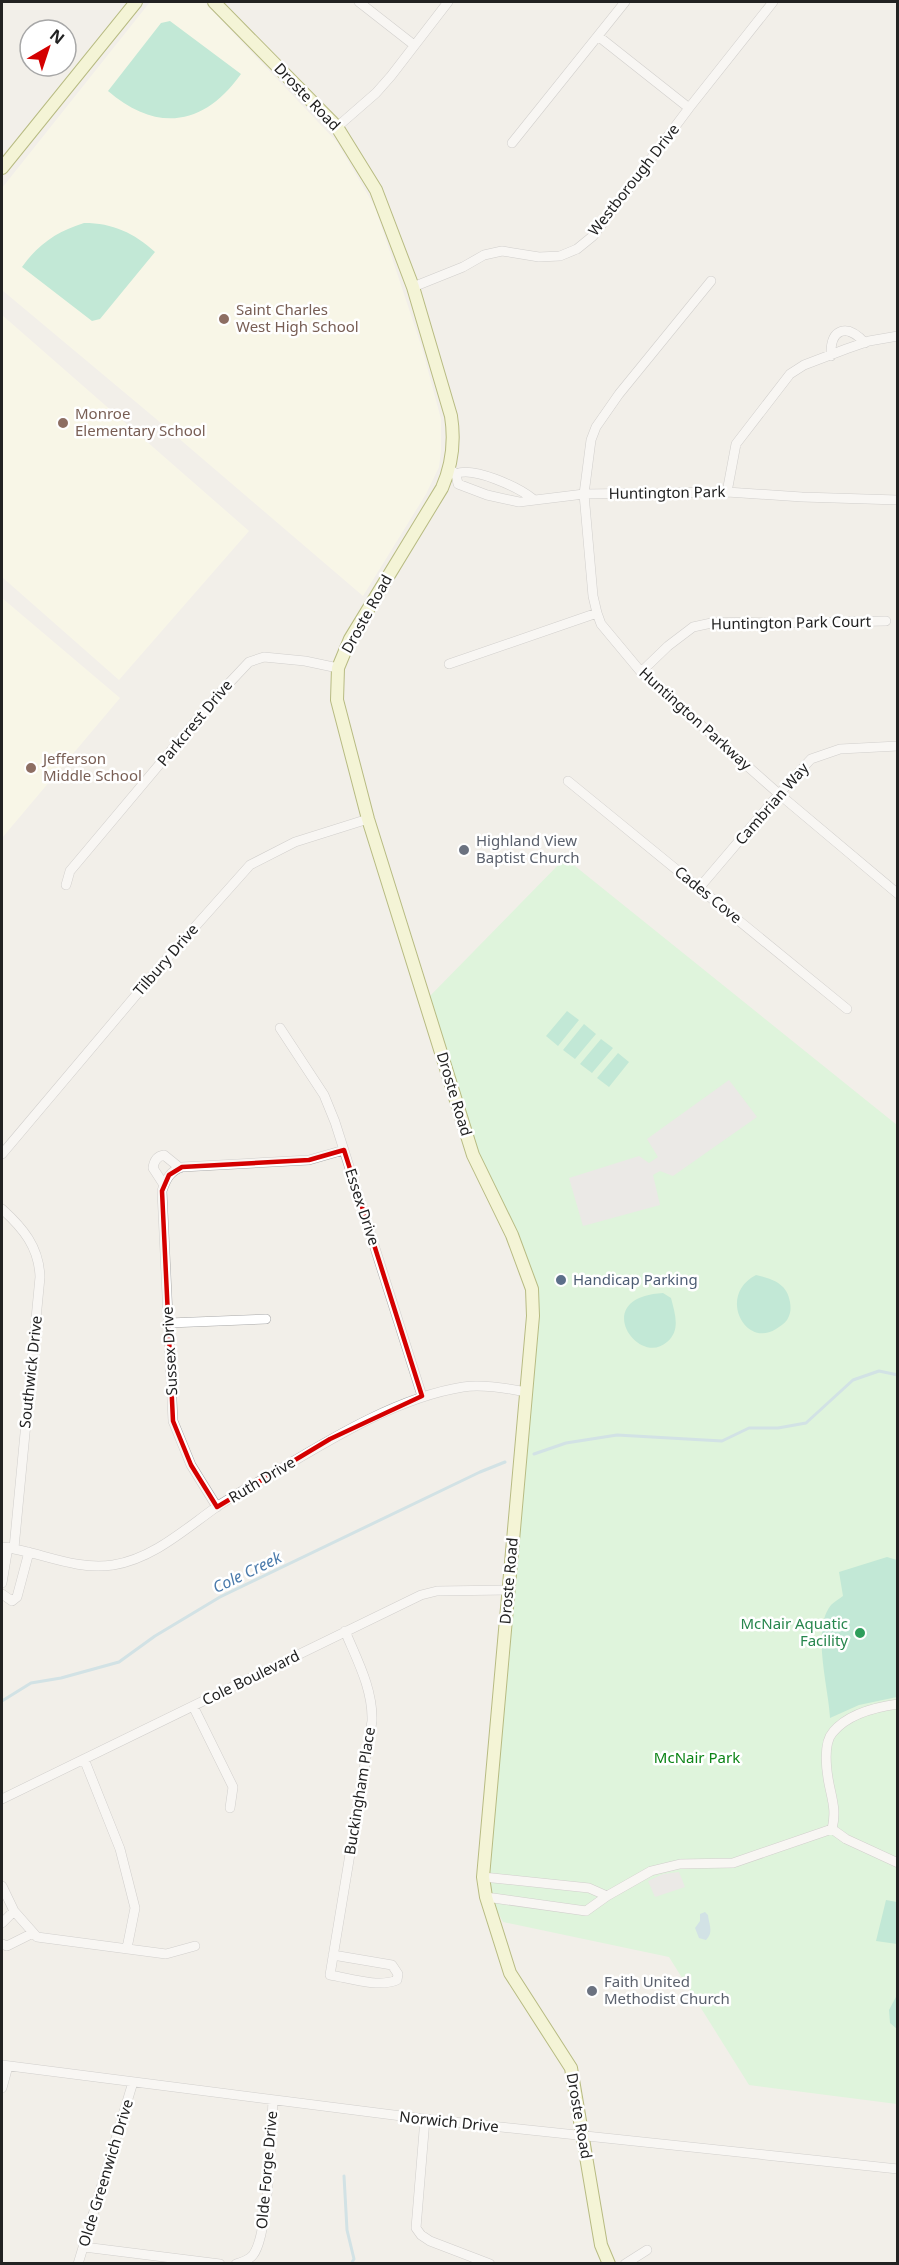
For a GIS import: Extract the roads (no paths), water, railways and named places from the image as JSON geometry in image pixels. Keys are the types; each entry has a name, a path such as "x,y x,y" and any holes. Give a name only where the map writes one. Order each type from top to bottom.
{"street":[{"path":"2,168 136,2"},
{"name":"Droste Road","path":"214,2 337,127 376,190 413,287 448,402 453,429 453,471 350,639 338,668 337,700 368,819 473,1155 512,1235 532,1289 533,1316 483,1876 486,1898 510,1973 572,2068 601,2246 609,2264"},
{"path":"359,2 414,45"},
{"path":"337,127 376,93 448,2"},
{"path":"512,143 625,2"},
{"name":"Westborough Drive","path":"413,287 463,267 484,255 501,251 539,257 560,256 577,249 593,236 689,108 773,2"},
{"path":"598,36 689,108"},
{"name":"Huntington Parkway","path":"711,280 619,394 596,427 591,440 584,494 592,596 597,613 601,624 641,672 897,894"},
{"path":"831,356 831,346 835,336 842,331 848,330 857,334 865,343"},
{"path":"727,492 736,444 790,374 804,365 865,343 897,336"},
{"path":"453,471 469,471 511,485 533,499"},
{"name":"Huntington Park","path":"453,471 458,484 487,495 519,502 584,494 727,492 897,500"},
{"path":"449,664 597,613"},
{"name":"Huntington Park Court","path":"641,672 668,646 693,627 716,622 886,621"},
{"name":"Parkcrest Drive","path":"66,885 70,871 216,697 249,663 268,658 305,661 338,668"},
{"name":"Cambrian Way","path":"699,888 811,759 828,752 865,746 897,746"},
{"name":"Cades Cove","path":"568,781 847,1009"},
{"name":"Tilbury Drive","path":"2,1154 169,956 250,865 295,842 368,819"},
{"name":"Essex Drive","path":"280,1028 324,1095 344,1150 422,1396"},
{"name":"Sussex Drive","path":"217,1507 191,1465 173,1421 162,1191 164,1185 153,1168 154,1163 159,1156 164,1155 180,1168 309,1160 344,1150"},
{"path":"164,1185 169,1174 180,1168"},
{"name":"Southwick Drive","path":"2,1209 21,1227 31,1242 40,1271 2,1583"},
{"path":"169,1323 266,1319"},
{"name":"Ruth Drive","path":"8,1547 70,1563 113,1565 142,1556 170,1542 217,1507 330,1439 422,1396 465,1387 501,1387 526,1392"},
{"path":"2,1594 12,1601 17,1598 29,1552"},
{"name":"Cole Boulevard","path":"2,1799 345,1631 430,1592 508,1590"},
{"name":"Buckingham Place","path":"333,1955 392,1965 398,1974 397,1980 390,1983 330,1975 333,1955 372,1721 372,1705 368,1687 345,1631"},
{"path":"832,1829 835,1814 828,1776 827,1753 832,1732 854,1717 882,1706 897,1704"},
{"path":"193,1706 233,1787 230,1808"},
{"path":"84,1759 120,1849 135,1908 127,1948"},
{"path":"832,1829 846,1839 897,1863"},
{"path":"486,1898 586,1911 651,1871 680,1864 733,1863 832,1829"},
{"path":"483,1876 590,1888 607,1896"},
{"path":"2,1886 14,1911 37,1937 166,1954 195,1946"},
{"path":"2,1923 14,1911"},
{"path":"2,1944 7,1946 33,1933"},
{"path":"2,2088 5,2066"},
{"name":"Norwich Drive","path":"5,2066 425,2119 897,2169"},
{"name":"Olde Greenwich Drive","path":"78,2264 133,2082"},
{"name":"Olde Forge Drive","path":"236,2264 253,2255 263,2229 273,2101"},
{"path":"425,2119 416,2228 430,2241 490,2264"},
{"path":"84,2247 220,2264"},
{"path":"625,2264 647,2250"}],"water":[{"path":"705,1912 708,1915 710,1928 710,1934 706,1940 699,1938 695,1928 700,1921 700,1914"}],"waterway":[{"name":"Cole Creek","path":"534,1454 566,1443 617,1435 722,1441 749,1428 778,1428 806,1423 853,1380 879,1371 898,1375"},
{"name":"Cole Creek","path":"2,1701 31,1683 61,1678 119,1662 155,1636 220,1597 505,1462"},
{"path":"344,2176 347,2230 354,2259 351,2264"}],"place":[{"name":"Saint Charles West High School","path":"224,319"},
{"name":"Monroe Elementary School","path":"63,423"},
{"name":"Jefferson Middle School","path":"31,768"},
{"name":"Highland View Baptist Church","path":"464,850"},
{"name":"Handicap Parking","path":"561,1280"},
{"name":"McNair Aquatic Facility","path":"860,1633"},
{"name":"Faith United Methodist Church","path":"592,1991"}],"park label":[{"name":"McNair Park","path":"697,1758"}]}
